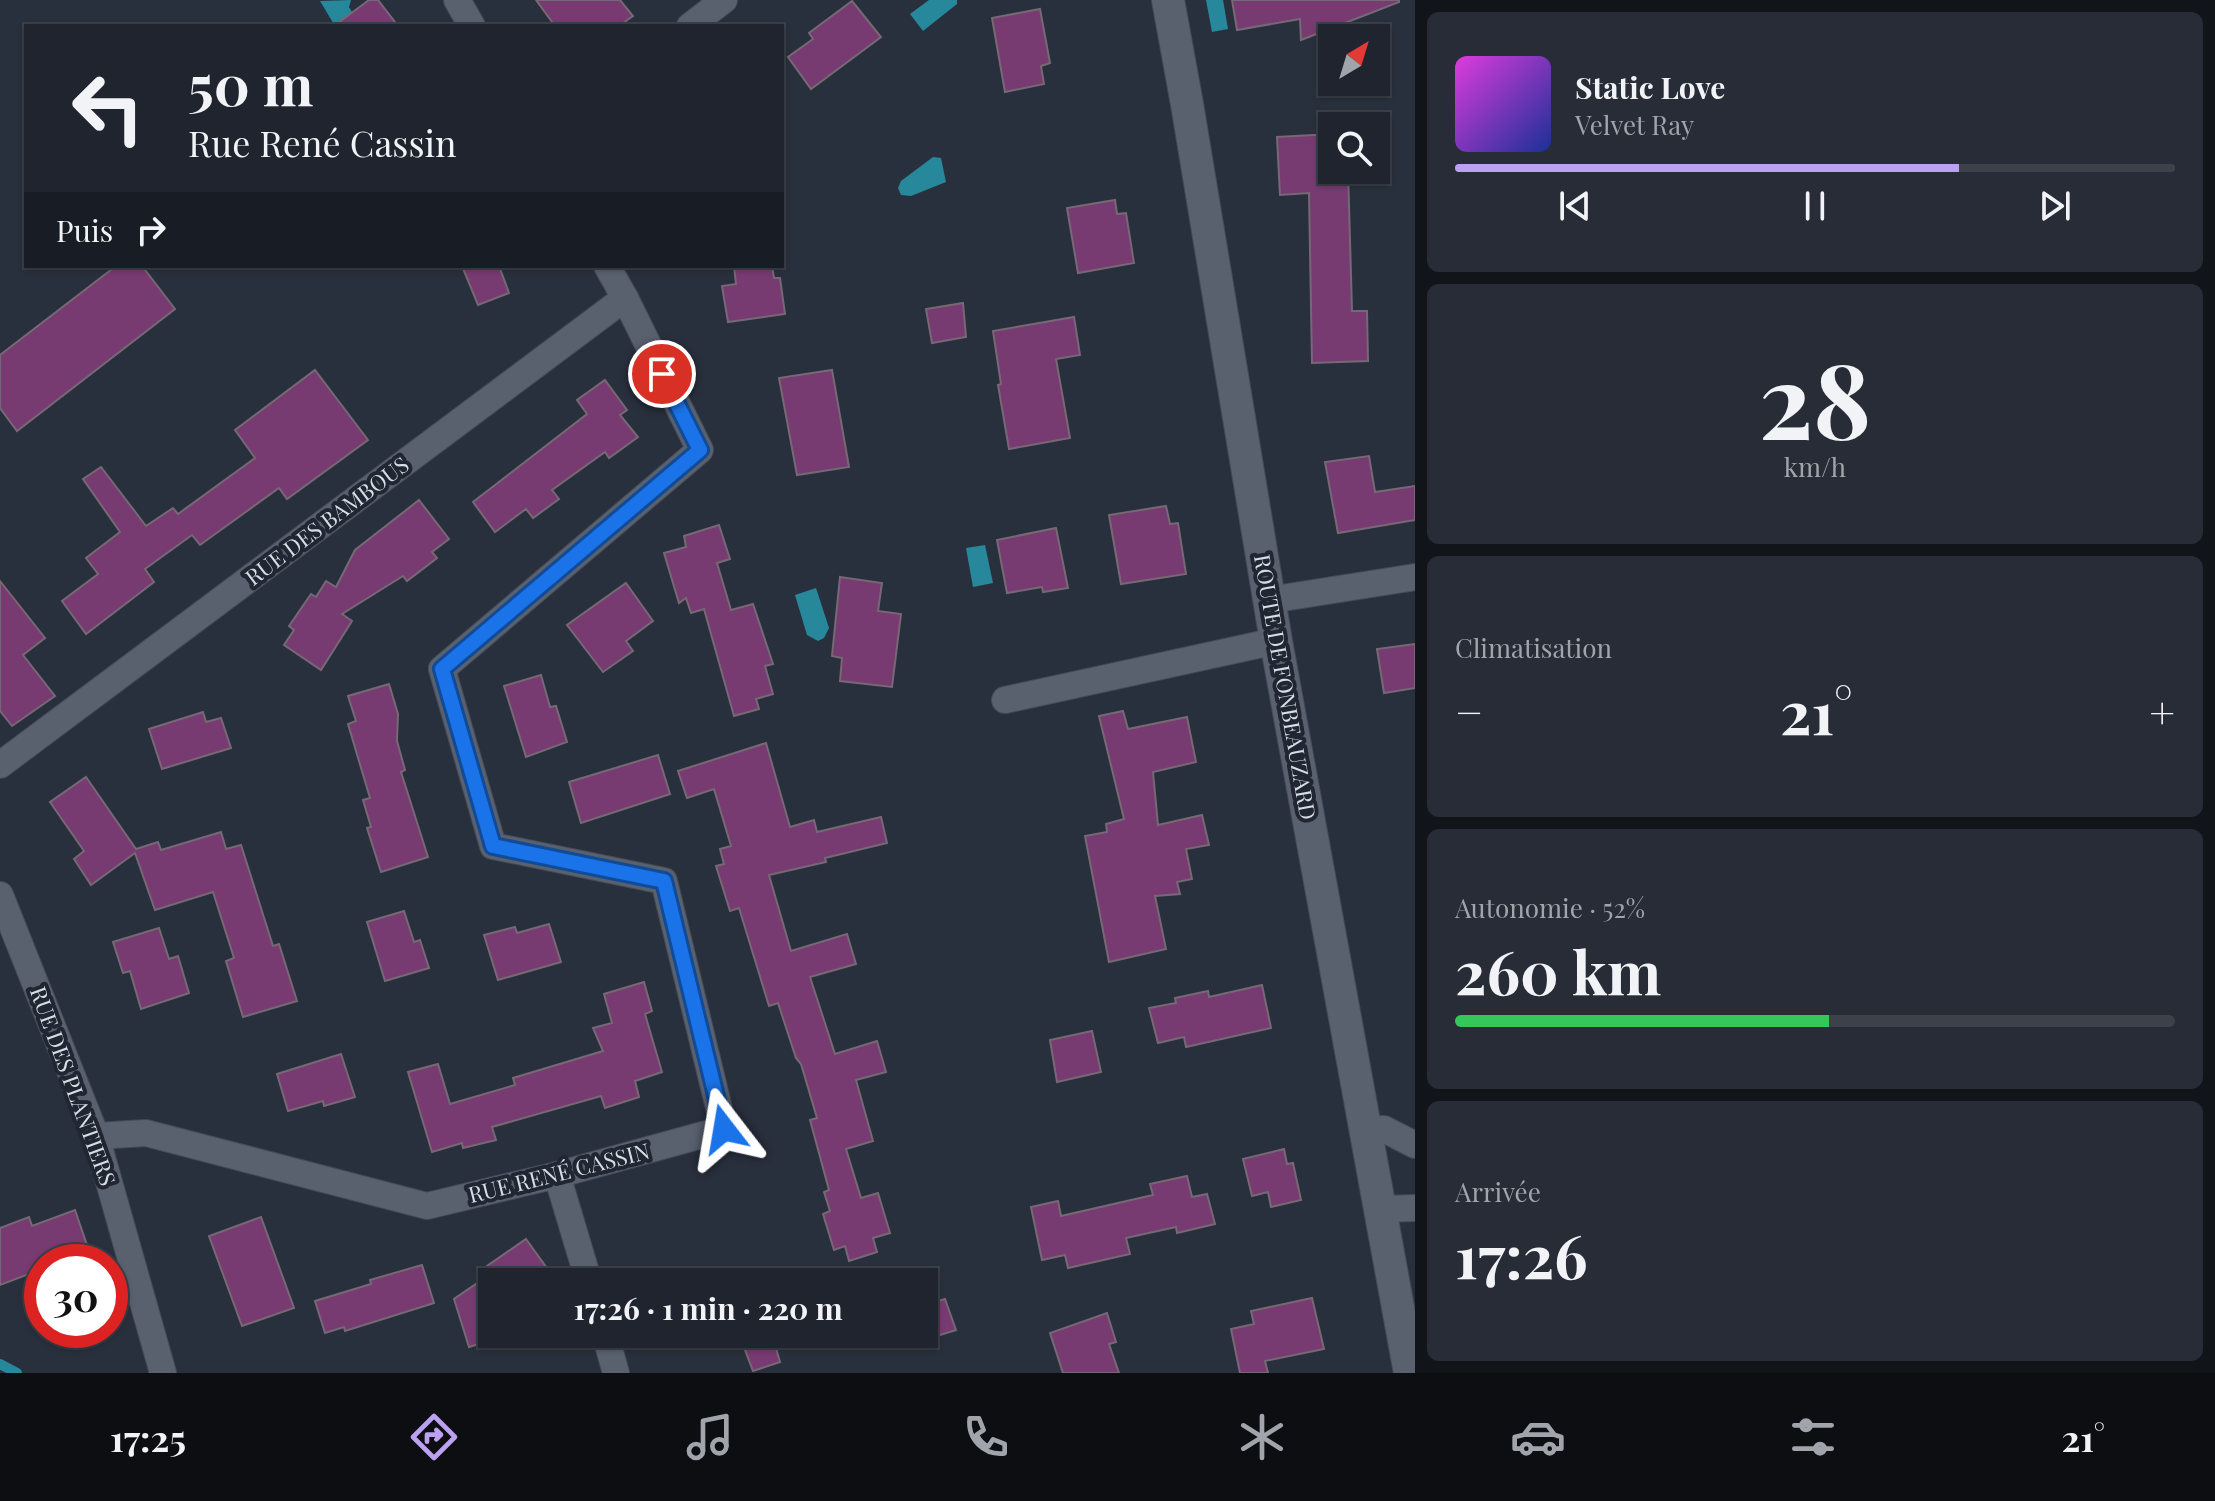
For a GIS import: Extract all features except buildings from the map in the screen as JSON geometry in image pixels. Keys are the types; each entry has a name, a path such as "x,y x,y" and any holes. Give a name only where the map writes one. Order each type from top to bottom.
{"street":[{"path":"457,0 471,24"},
{"path":"693,24 724,0"},
{"name":"ROUTE DE FONBEAUZARD","path":"1168,0 1276,641 1410,1373"},
{"path":"608,268 625,298"},
{"name":"RUE DES BAMBOUS","path":"0,765 625,298"},
{"name":"RUE RENÉ CASSIN","path":"96,1136 146,1133 427,1206 557,1175 724,1129 664,881 493,846 442,669 700,450 625,298"},
{"path":"1270,600 1415,577"},
{"path":"1005,700 1276,641"},
{"name":"RUE DES PLANTIERS","path":"0,895 96,1136 163,1373"},
{"path":"1366,1131 1384,1129 1415,1145"},
{"path":"557,1175 585,1268"},
{"path":"1382,1209 1415,1208"},
{"path":"609,1348 616,1373"}],"water":[{"path":"351,0 349,7 359,24 334,24 320,1"},
{"path":"929,0 957,0 957,4 923,31 910,14"},
{"path":"1206,0 1223,0 1228,29 1212,32"},
{"path":"933,157 941,158 946,182 911,196 901,195 898,188 901,181"},
{"path":"985,545 993,583 973,587 966,548"},
{"path":"816,588 829,628 824,638 818,641 807,635 795,595"}],"waterway":[{"path":"0,1364 17,1373"}],"route":[{"path":"662,374 700,450 442,669 493,846 664,881 724,1129"}]}
